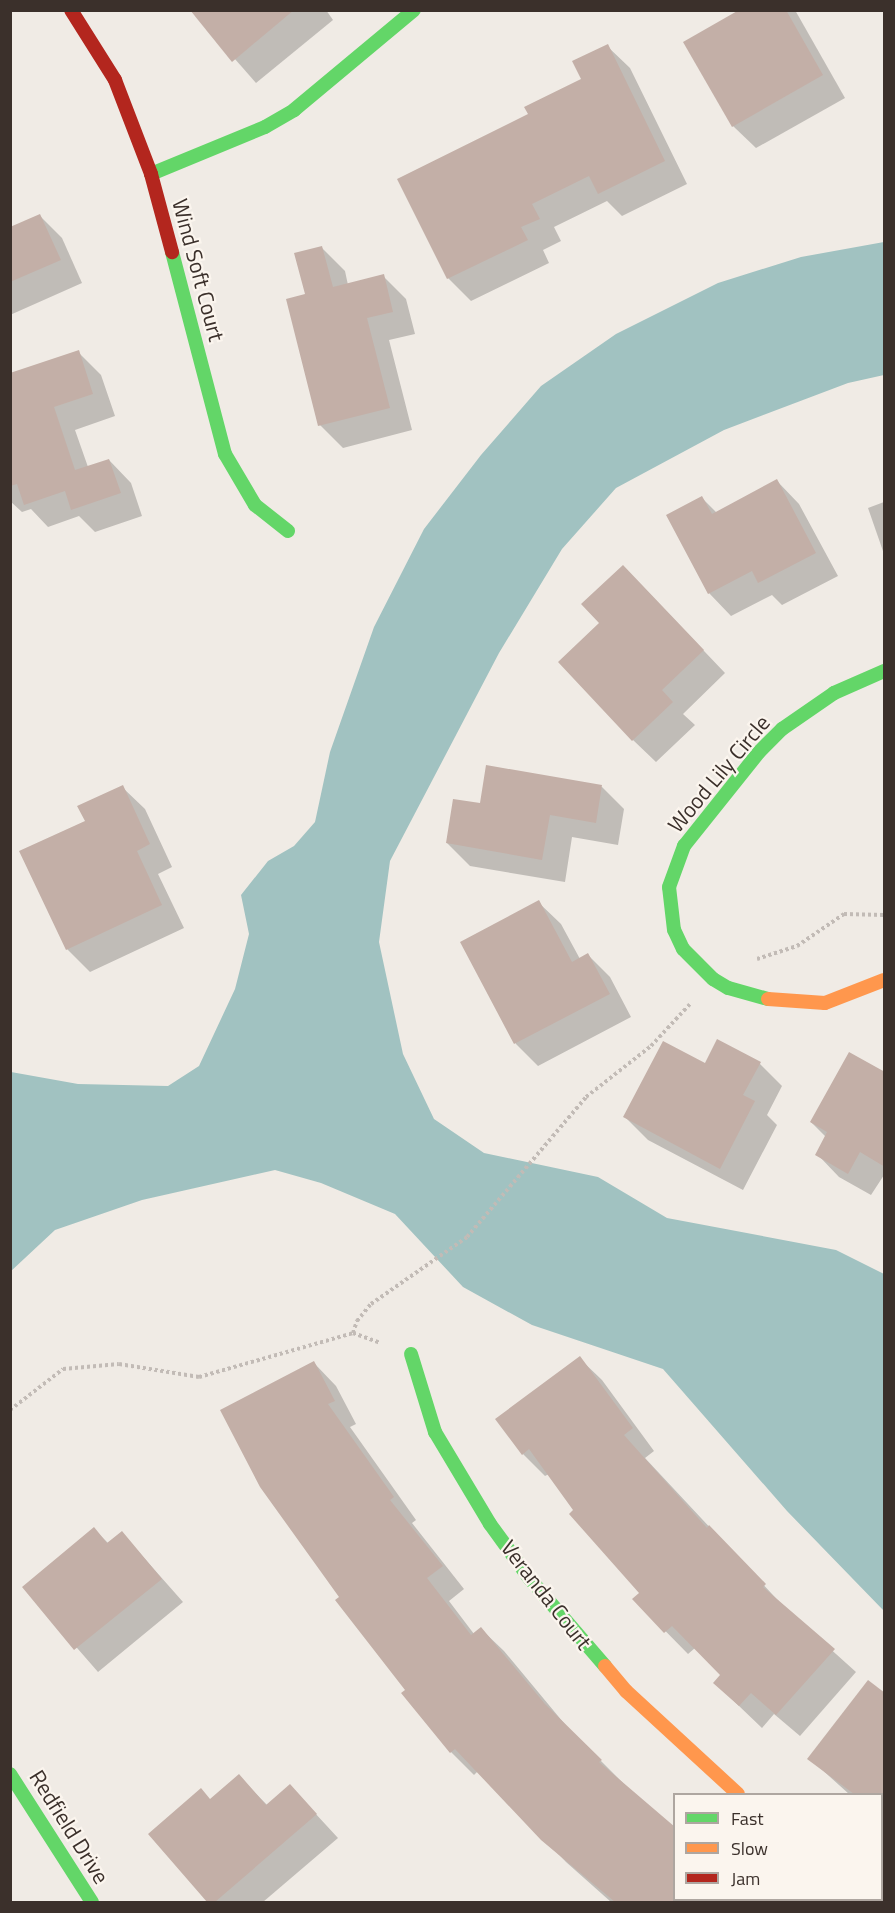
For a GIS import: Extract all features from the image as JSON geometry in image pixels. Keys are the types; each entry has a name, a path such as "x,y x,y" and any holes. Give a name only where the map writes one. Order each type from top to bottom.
{"street":[{"name":"Wind Soft Court","path":"71,10 115,80 151,174 225,454 255,505 288,531"},
{"path":"151,174 265,127 294,110 414,10"},
{"name":"Wood Lily Circle","path":"885,670 834,693 782,729 759,752 684,846 669,887 674,930 683,949 713,980 728,988 779,1002 825,1003 885,980"},
{"name":"Veranda Court","path":"411,1354 435,1432 490,1524 530,1579 626,1691 737,1793"},
{"name":"Redfield Drive","path":"10,1774 92,1902"}],"path":[{"path":"353,1334 363,1312 467,1237 569,1115"},
{"path":"10,1410 63,1369 119,1364 199,1377 353,1334 411,1354"}],"water":[{"path":"884,242 884,375 848,383 724,430 616,488 562,549 499,653 390,861 379,942 403,1054 434,1119 484,1153 598,1177 667,1218 836,1250 884,1274 884,1611 787,1511 663,1369 532,1325 463,1287 395,1214 321,1183 275,1170 142,1200 55,1230 10,1272 11,1072 78,1084 168,1086 199,1066 235,989 249,934 241,895 268,861 294,846 315,822 330,752 374,627 424,529 481,455 541,386 616,334 718,283 801,257"}],"building":[{"path":"190,10 294,10 232,62"},
{"path":"739,10 786,10 823,75 732,127 683,42"},
{"path":"608,44 665,161 598,194 589,176 532,204 540,219 521,227 528,240 447,279 397,179 528,114 524,107 581,79 572,61"},
{"path":"40,214 61,260 10,282 10,227"},
{"path":"322,246 333,287 384,274 393,312 367,318 390,408 318,426 286,299 305,294 294,253"},
{"path":"79,350 93,394 54,407 75,470 109,459 121,493 71,510 65,491 24,505 17,484 10,486 10,373"},
{"path":"777,479 816,553 758,583 752,571 708,594 666,515 702,496 712,514"},
{"path":"623,565 704,650 662,690 673,702 632,741 558,662 599,623 581,604"},
{"path":"486,765 602,785 596,823 550,815 542,860 446,843 453,799 480,803"},
{"path":"123,785 150,844 137,851 162,905 66,950 19,851 85,821 77,806"},
{"path":"539,900 572,962 588,953 610,994 514,1044 460,942"},
{"path":"717,1039 761,1062 743,1095 755,1101 720,1169 623,1117 663,1041 705,1063"},
{"path":"849,1052 885,1072 885,1167 860,1152 848,1174 815,1155 827,1132 810,1122"},
{"path":"580,1356 633,1428 624,1435 707,1528 709,1525 766,1584 763,1587 835,1649 776,1715 751,1693 739,1706 713,1683 720,1675 672,1626 664,1633 632,1599 639,1593 569,1514 573,1510 529,1449 522,1455 495,1419"},
{"path":"314,1361 335,1401 328,1404 394,1497 390,1500 443,1566 427,1578 471,1635 481,1627 545,1704 602,1760 599,1762 673,1825 673,1901 675,1902 615,1902 541,1840 455,1749 450,1753 401,1693 405,1690 335,1600 339,1597 260,1487 220,1410"},
{"path":"94,1527 107,1543 122,1531 162,1579 74,1650 22,1587"},
{"path":"868,1680 885,1693 885,1794 853,1793 807,1759"},
{"path":"239,1774 266,1805 290,1784 317,1814 215,1902 207,1902 148,1834 201,1788 210,1799"}],"traffic: fast":[{"path":"151,174 265,127 294,110 414,10"},
{"path":"172,252 225,454 255,505 288,531"},
{"path":"768,999 728,988 713,979 683,949 674,930 669,887 684,846 759,752 782,729 834,693 884,671"},
{"path":"411,1354 435,1432 490,1524 530,1579 605,1666"},
{"path":"10,1774 92,1902"}],"traffic: slow":[{"path":"768,999 825,1003 884,980"},
{"path":"605,1666 626,1691 737,1793"}],"traffic: jam":[{"path":"71,10 115,80 151,174 172,252"}]}
